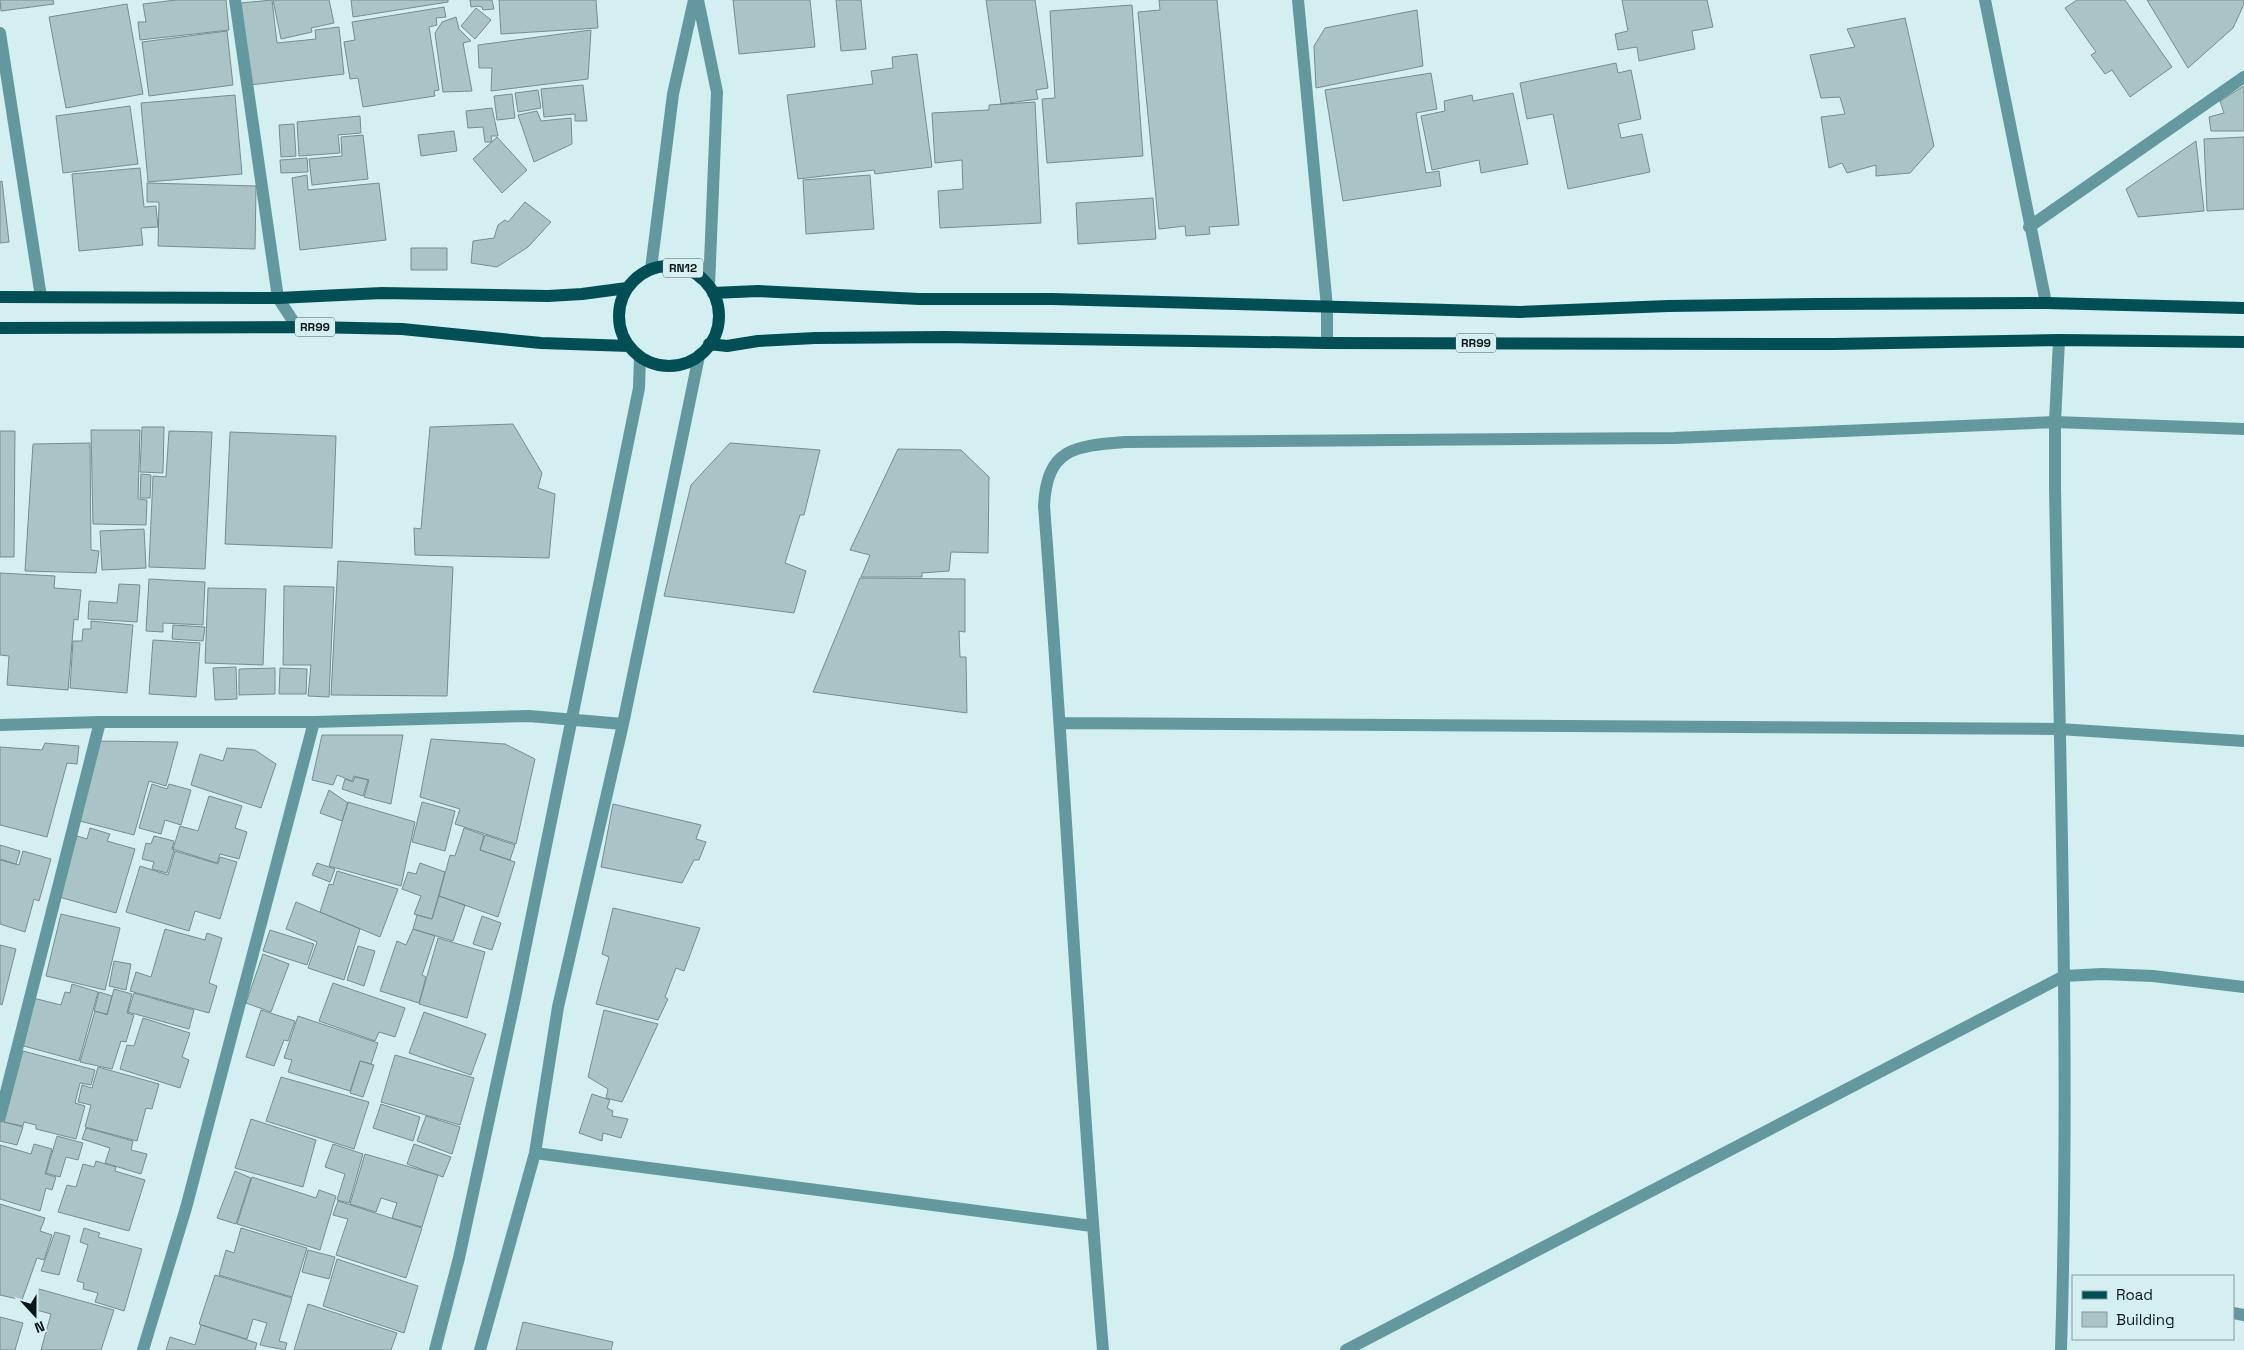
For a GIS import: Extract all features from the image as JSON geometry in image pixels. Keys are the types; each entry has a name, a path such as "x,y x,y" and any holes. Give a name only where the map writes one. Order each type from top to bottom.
{"main road":[{"name":"RN12","path":"667,265 683,268 698,275 711,290 716,300 719,315 717,330 710,344 699,356 685,363 669,366 654,364 640,356 629,346 621,333 618,318 620,302 627,288 637,277 651,269 667,265"},
{"name":"RR99","path":"0,297 278,298 382,293 548,296 627,288"},
{"path":"711,290 919,299 1052,299 1520,312 1668,306 2046,303 2244,308"},
{"name":"RR99","path":"0,328 297,327 402,329 541,342 629,346"},
{"name":"RR99","path":"710,344 727,346 815,338 934,337 1327,343 1833,344 2059,340 2244,342"}],"street":[{"path":"235,0 278,298 297,327"},
{"path":"651,269 673,94 694,0"},
{"path":"698,0 717,92 711,290"},
{"path":"1298,0 1327,308 1327,343"},
{"path":"1985,0 2046,303"},
{"path":"0,33 40,297"},
{"path":"2030,227 2244,77"},
{"path":"2059,340 2055,422 2068,1284 2061,1350"},
{"path":"435,1350 461,1248 572,721 640,388 640,356"},
{"path":"480,1350 535,1153 558,1006 623,724 699,356"},
{"path":"1103,1350 1092,1226 1061,724 1044,506 1045,484 1050,470 1063,455 1081,447 1125,442 1674,438 2055,422 2244,429"},
{"path":"0,726 100,722 314,722 529,716 623,724"},
{"path":"0,1116 100,722"},
{"path":"143,1350 186,1208 314,722"},
{"path":"1061,724 2059,729 2244,741"},
{"path":"1346,1350 2064,976 2153,976 2244,987"},
{"path":"535,1153 1092,1226"}],"building":[{"path":"0,0 53,0 54,4 1,11"},
{"path":"176,0 226,0 229,30 140,40 138,22 146,22 143,4"},
{"path":"272,0 277,43 316,39 315,30 339,27 344,74 250,85 241,3"},
{"path":"273,0 329,0 334,23 311,28 312,32 281,39"},
{"path":"351,0 448,0 448,2 353,17"},
{"path":"470,0 492,0 494,9 483,10 482,7 478,6 471,7"},
{"path":"499,0 596,0 598,28 501,34"},
{"path":"733,0 810,0 815,47 739,54"},
{"path":"836,0 861,0 866,49 841,51"},
{"path":"986,0 1035,0 1048,88 1036,90 1038,99 1001,104"},
{"path":"1159,0 1217,0 1239,225 1209,227 1210,234 1186,236 1185,226 1159,229 1138,12 1160,10"},
{"path":"1622,0 1707,0 1713,27 1692,31 1695,49 1639,61 1637,47 1618,50 1615,34 1628,31"},
{"path":"2077,0 2125,0 2172,67 2130,97 2112,70 2105,74 2091,55 2096,52 2065,8"},
{"path":"2147,0 2244,0 2244,4 2233,28 2188,68"},
{"path":"127,4 143,94 66,108 49,17"},
{"path":"1132,5 1143,156 1047,163 1042,99 1055,98 1050,11"},
{"path":"444,7 446,17 436,18 437,25 429,27 439,90 434,91 435,96 363,107 358,78 350,79 344,42 355,40 352,22"},
{"path":"476,8 491,20 475,39 461,26"},
{"path":"1417,10 1423,66 1316,88 1314,46 1325,28"},
{"path":"456,17 459,29 471,41 463,43 472,91 443,92 435,33 442,22"},
{"path":"1905,18 1934,146 1910,173 1876,176 1876,165 1847,173 1842,163 1829,168 1821,117 1845,114 1840,97 1821,98 1810,55 1855,47 1847,29"},
{"path":"591,30 588,79 491,91 492,68 479,68 478,45"},
{"path":"227,31 233,85 149,96 142,42"},
{"path":"917,54 932,167 875,174 874,170 798,179 787,95 873,84 871,71 893,68 892,57"},
{"path":"1616,63 1618,73 1631,70 1641,119 1618,124 1621,138 1642,134 1650,172 1568,189 1553,114 1527,119 1520,83"},
{"path":"1431,73 1437,109 1416,113 1426,173 1439,171 1441,186 1343,201 1325,90"},
{"path":"583,85 587,121 575,121 575,114 544,117 541,89"},
{"path":"2244,86 2244,131 2211,131 2209,117 2224,113 2220,101"},
{"path":"538,90 541,108 518,112 515,93"},
{"path":"1513,93 1528,164 1481,173 1479,160 1432,170 1421,116 1445,111 1444,101 1472,95 1473,101"},
{"path":"512,94 515,118 497,120 494,96"},
{"path":"235,95 242,174 148,182 141,103"},
{"path":"1035,102 1041,223 940,228 938,191 963,189 962,160 935,163 932,113 989,110 989,105"},
{"path":"130,106 138,164 63,173 56,116"},
{"path":"492,108 498,136 491,136 492,142 485,142 483,127 468,128 466,111"},
{"path":"537,111 541,121 571,118 572,144 534,162 518,115"},
{"path":"360,116 361,133 338,135 340,153 299,156 297,122"},
{"path":"294,124 296,156 281,157 279,125"},
{"path":"454,131 457,151 421,156 418,135"},
{"path":"363,135 368,179 312,185 309,159 342,156 341,137"},
{"path":"497,137 527,170 502,193 473,159"},
{"path":"2244,137 2244,209 2207,211 2204,139"},
{"path":"2196,141 2204,211 2138,217 2126,189"},
{"path":"307,158 308,172 281,173 280,160"},
{"path":"140,168 144,207 156,206 158,227 141,228 143,245 79,251 72,174"},
{"path":"307,175 308,190 379,183 386,240 300,250 292,178"},
{"path":"870,175 874,229 806,234 803,180"},
{"path":"2,181 9,242 0,243 0,182"},
{"path":"147,183 256,186 255,249 158,246 159,202 147,202"},
{"path":"1153,198 1156,239 1078,244 1076,203"},
{"path":"525,202 551,222 528,247 497,267 471,263 473,241 494,238 498,225 505,220 508,222"},
{"path":"411,248 447,248 447,270 411,270"},
{"path":"513,424 542,473 538,488 555,494 549,558 415,555 414,528 421,529 430,427"},
{"path":"142,427 164,427 163,473 140,472"},
{"path":"91,430 140,430 138,499 147,500 146,525 93,524"},
{"path":"0,431 15,431 14,557 0,557"},
{"path":"169,431 212,432 205,569 149,567 153,476 166,477"},
{"path":"230,432 336,436 332,548 225,544"},
{"path":"90,443 91,550 99,551 96,573 25,571 33,444"},
{"path":"730,443 820,450 804,515 800,515 785,563 806,571 794,613 664,596 691,485"},
{"path":"898,449 961,450 989,477 988,553 951,552 949,571 922,573 922,577 861,577 870,555 850,550"},
{"path":"141,474 151,475 150,498 140,498"},
{"path":"144,529 146,568 102,570 100,531"},
{"path":"338,561 453,567 447,696 331,695"},
{"path":"0,573 55,576 54,588 81,590 78,620 74,619 68,690 7,685 9,656 0,655"},
{"path":"860,578 965,579 965,632 959,631 960,657 966,657 967,713 813,692"},
{"path":"149,579 205,582 203,625 163,623 163,632 146,631"},
{"path":"119,584 140,585 137,622 88,619 89,601 117,603"},
{"path":"284,586 334,587 329,697 308,696 311,665 283,665"},
{"path":"208,588 266,589 263,665 205,663"},
{"path":"91,621 133,625 127,693 70,688 73,641 82,641 83,629 91,629"},
{"path":"173,625 205,627 203,641 172,639"},
{"path":"153,640 200,643 196,697 149,694"},
{"path":"236,667 237,699 215,700 213,668"},
{"path":"275,668 275,694 239,695 239,669"},
{"path":"280,668 307,669 306,694 279,694"},
{"path":"322,735 403,735 391,804 364,797 369,780 354,776 352,781 337,775 333,785 312,780"},
{"path":"431,739 505,744 535,759 516,844 455,824 460,809 420,797"},
{"path":"92,741 178,742 166,786 149,781 134,835 72,819"},
{"path":"45,743 79,746 77,764 67,763 47,837 0,825 0,747 42,750"},
{"path":"227,748 255,750 276,764 261,808 191,785 200,754 223,761"},
{"path":"355,777 368,780 363,796 342,789 345,779 353,782"},
{"path":"152,784 167,789 169,784 191,790 181,825 165,820 161,834 139,828"},
{"path":"329,790 348,803 342,821 320,813"},
{"path":"209,796 242,806 235,828 247,832 239,859 220,854 217,863 173,849 180,826 198,831"},
{"path":"348,802 415,822 401,886 329,866"},
{"path":"422,802 455,811 445,851 412,842"},
{"path":"613,804 701,825 696,839 706,842 699,860 694,860 682,883 601,867"},
{"path":"90,828 110,834 107,841 135,849 116,913 59,897 77,836 87,839"},
{"path":"464,828 484,835 480,850 515,862 498,917 439,896 450,855 455,856"},
{"path":"485,835 515,845 510,860 480,850"},
{"path":"154,836 174,841 172,849 174,850 167,873 152,869 154,862 142,859 146,843 151,844"},
{"path":"0,845 20,851 16,864 0,859"},
{"path":"23,851 51,859 39,901 34,899 25,932 0,924 0,860 19,865"},
{"path":"175,851 218,864 220,857 237,862 220,919 195,911 189,931 126,912 140,866 168,875"},
{"path":"317,863 335,869 330,882 312,875"},
{"path":"420,863 445,872 432,919 414,914 421,896 402,889 408,872 416,874"},
{"path":"337,871 398,889 380,937 320,912 329,884 333,885"},
{"path":"439,896 465,905 453,941 413,929 417,915 432,919"},
{"path":"296,902 360,929 344,980 308,968 317,942 286,929"},
{"path":"613,908 700,928 684,971 676,968 665,997 668,999 658,1020 596,1004 609,957 602,954"},
{"path":"61,914 120,928 105,990 46,976"},
{"path":"482,916 501,923 492,950 473,944"},
{"path":"165,929 205,940 207,933 222,938 209,983 217,986 209,1013 130,991 136,972 151,977"},
{"path":"413,929 435,936 422,975 426,977 419,1003 380,991 397,941 406,945"},
{"path":"270,930 314,944 307,965 263,951"},
{"path":"438,938 485,952 467,1018 419,1004"},
{"path":"0,945 16,949 2,1005 0,1004"},
{"path":"358,946 375,951 364,986 347,980"},
{"path":"263,954 289,964 271,1012 246,1003"},
{"path":"114,961 131,964 126,990 109,986"},
{"path":"333,983 405,1008 395,1037 379,1032 375,1041 319,1021"},
{"path":"72,984 98,992 79,1061 20,1045 33,998 61,1005 65,992 70,993"},
{"path":"114,989 132,994 127,1013 134,1015 126,1042 121,1041 112,1069 80,1062 95,1011 107,1015"},
{"path":"99,992 112,996 107,1014 94,1011"},
{"path":"134,993 194,1010 189,1029 128,1012"},
{"path":"261,1010 295,1021 288,1041 284,1040 274,1066 246,1057"},
{"path":"604,1010 658,1024 622,1102 606,1098 608,1089 588,1077"},
{"path":"424,1012 486,1034 471,1075 409,1053"},
{"path":"298,1016 378,1043 371,1064 360,1061 350,1091 288,1072 292,1060 284,1058"},
{"path":"143,1018 190,1033 182,1057 189,1060 180,1088 120,1069 127,1045 134,1046"},
{"path":"23,1051 95,1070 91,1085 80,1083 75,1103 85,1106 76,1139 36,1129 36,1125 24,1122 23,1126 4,1122"},
{"path":"395,1055 474,1078 460,1125 381,1102"},
{"path":"360,1061 374,1065 363,1097 350,1093"},
{"path":"98,1067 159,1084 152,1109 146,1108 137,1141 85,1127 91,1105 78,1102 82,1085 92,1088"},
{"path":"281,1077 369,1102 354,1149 266,1121"},
{"path":"592,1094 610,1100 607,1108 613,1111 612,1116 628,1119 621,1138 603,1133 602,1141 579,1133"},
{"path":"381,1104 420,1117 413,1141 373,1128"},
{"path":"426,1116 460,1127 452,1154 417,1141"},
{"path":"251,1119 316,1140 303,1187 235,1168"},
{"path":"0,1121 23,1127 17,1145 0,1141"},
{"path":"86,1128 133,1141 131,1150 147,1154 141,1174 105,1163 110,1148 82,1139"},
{"path":"57,1136 83,1143 78,1160 66,1157 60,1177 46,1173"},
{"path":"34,1144 52,1149 45,1174 56,1177 52,1190 46,1188 40,1211 0,1199 0,1145 31,1154"},
{"path":"333,1144 363,1154 349,1203 337,1200 345,1174 325,1167"},
{"path":"414,1144 451,1157 443,1177 407,1164"},
{"path":"365,1154 438,1175 422,1227 392,1218 397,1203 381,1198 376,1212 350,1204"},
{"path":"96,1161 116,1167 115,1171 145,1180 129,1231 58,1212 67,1185 76,1187 83,1164 94,1167"},
{"path":"235,1171 251,1178 236,1224 217,1218"},
{"path":"252,1177 316,1198 319,1190 336,1196 320,1250 237,1224"},
{"path":"338,1201 422,1228 406,1278 336,1255 348,1219 333,1215"},
{"path":"0,1204 45,1218 40,1231 52,1235 44,1260 37,1258 22,1300 0,1295"},
{"path":"84,1228 100,1233 98,1237 142,1249 124,1311 95,1302 98,1293 83,1289 84,1283 77,1281 88,1245 80,1242"},
{"path":"241,1228 307,1248 292,1297 219,1275 226,1250 234,1253"},
{"path":"55,1232 70,1236 59,1275 41,1271"},
{"path":"308,1250 335,1257 329,1279 302,1272"},
{"path":"337,1259 418,1286 404,1333 323,1306"},
{"path":"215,1275 292,1298 279,1341 287,1343 285,1350 260,1345 267,1323 253,1319 247,1339 199,1324"},
{"path":"39,1289 114,1310 101,1350 41,1350 51,1314 33,1309"},
{"path":"308,1304 397,1333 391,1350 294,1350"},
{"path":"0,1317 23,1323 15,1350 0,1350"},
{"path":"523,1322 613,1342 611,1350 516,1350"},
{"path":"201,1325 257,1343 255,1350 166,1350 170,1337 195,1345"}]}
